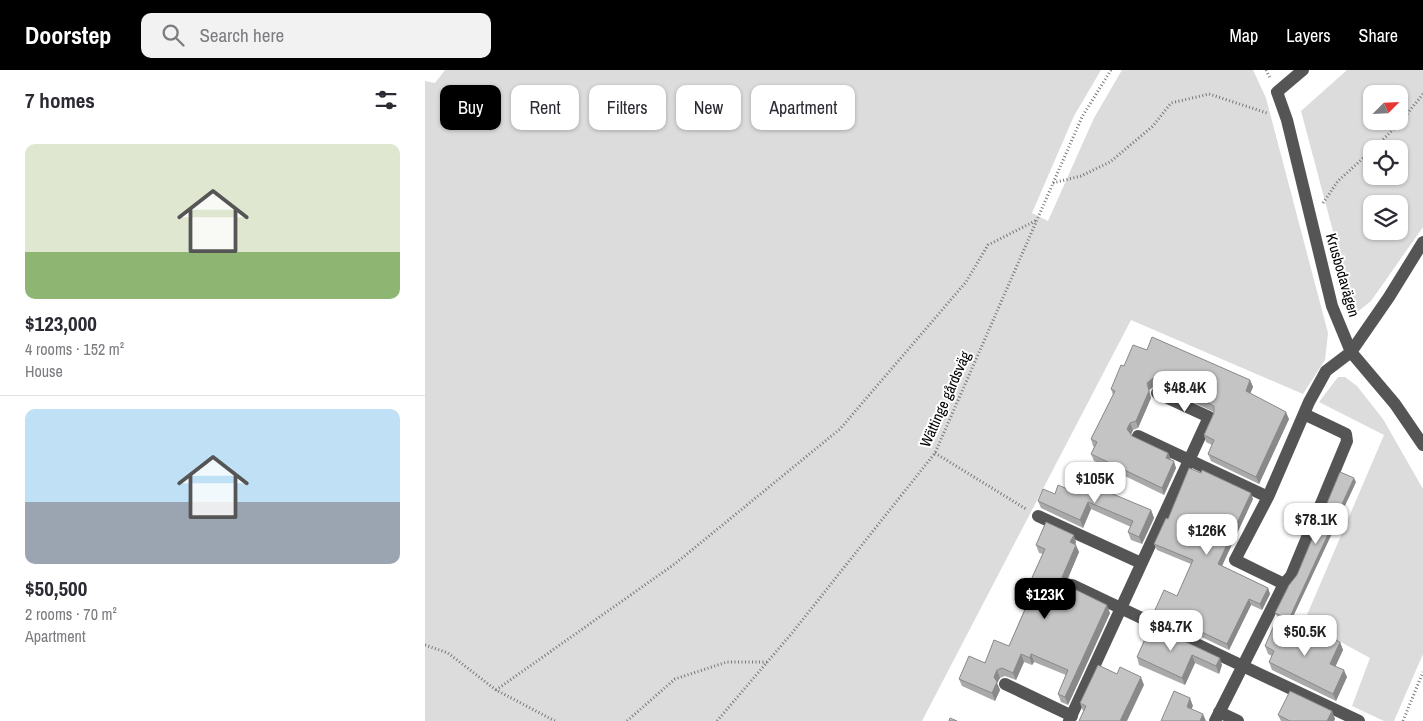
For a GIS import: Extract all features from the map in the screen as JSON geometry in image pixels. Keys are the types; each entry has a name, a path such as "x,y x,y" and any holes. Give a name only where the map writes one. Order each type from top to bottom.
{"street":[{"name":"Krusbodavägen","path":"1303,70 1277,92 1287,120 1332,306 1351,352 1395,404 1423,445"},
{"path":"1284,584 1235,560 1267,497 1304,414 1326,371 1351,352 1389,297 1423,242"},
{"path":"1005,684 1070,718 1209,417 1157,393"},
{"path":"1238,721 1217,716 1284,584 1291,576 1347,441 1346,434 1304,414"},
{"path":"1138,436 1267,497"},
{"path":"1037,516 1141,563"},
{"path":"1072,585 1359,721"}],"path":[{"name":"Wättinge gårdsväg","path":"717,721 767,662 935,453 1082,117 1111,70"},
{"path":"1053,183 1081,176 1110,162 1153,126 1171,103 1209,94 1287,120"},
{"path":"1382,140 1398,125 1423,94"},
{"path":"1311,221 1339,181 1363,158"},
{"path":"496,690 676,563 840,429 966,282 988,245 1037,219"},
{"path":"935,453 1037,516"},
{"path":"425,645 448,653 496,690 555,721"},
{"path":"627,721 675,679 727,662 767,662"},
{"path":"1403,721 1422,676"}],"shaded area":[{"path":"445,70 1101,70 1074,116 1032,213 1048,221 1094,118 1122,70 1253,70 1266,98 1328,333 1325,360 1303,394 1131,320 922,721 425,721 425,81 435,83"},
{"path":"1347,70 1423,70 1423,227 1371,301 1355,314 1301,111"},
{"path":"1338,377 1345,377 1357,386 1383,419 1423,489 1423,654 1394,721 1384,721 1352,706 1370,658 1304,622 1384,435 1319,402"}],"building":[{"path":"1152,337 1250,380 1246,391 1286,412 1256,477 1208,454 1214,440 1204,435 1214,413 1214,406 1153,378 1147,383 1149,391 1136,421 1130,423 1127,429 1132,436 1168,453 1166,458 1174,461 1162,488 1091,454 1097,442 1091,439 1115,391 1111,389 1121,365 1124,366 1133,345 1147,350"},
{"path":"1189,468 1201,473 1202,470 1251,493 1218,564 1268,588 1260,604 1249,599 1227,644 1155,610 1164,590 1177,596 1193,560 1154,544 1166,518 1168,519"},
{"path":"1340,472 1354,478 1289,619 1275,613 1289,585 1297,575"},
{"path":"1077,479 1151,510 1139,537 1128,532 1133,521 1088,502 1080,520 1038,501 1043,489 1055,494 1058,485 1072,491"},
{"path":"1046,522 1074,535 1070,542 1076,545 1060,582 1107,605 1065,697 1058,694 1068,670 1031,654 1030,658 1021,654 1013,673 1002,668 997,670 994,677 997,682 992,693 959,679 969,656 985,663 994,640 1009,646 1031,596 1025,593 1045,549 1036,545"},
{"path":"1275,623 1322,644 1326,636 1340,642 1330,664 1344,670 1333,694 1269,662 1274,651 1265,646"},
{"path":"1148,624 1220,658 1216,666 1192,655 1182,678 1137,657 1147,635 1143,634"},
{"path":"1098,665 1117,674 1120,667 1141,677 1120,721 1079,721 1086,706 1080,703"},
{"path":"1174,691 1190,698 1187,707 1203,714 1200,721 1161,721"},
{"path":"1290,691 1332,711 1327,721 1290,721 1278,715"}]}
